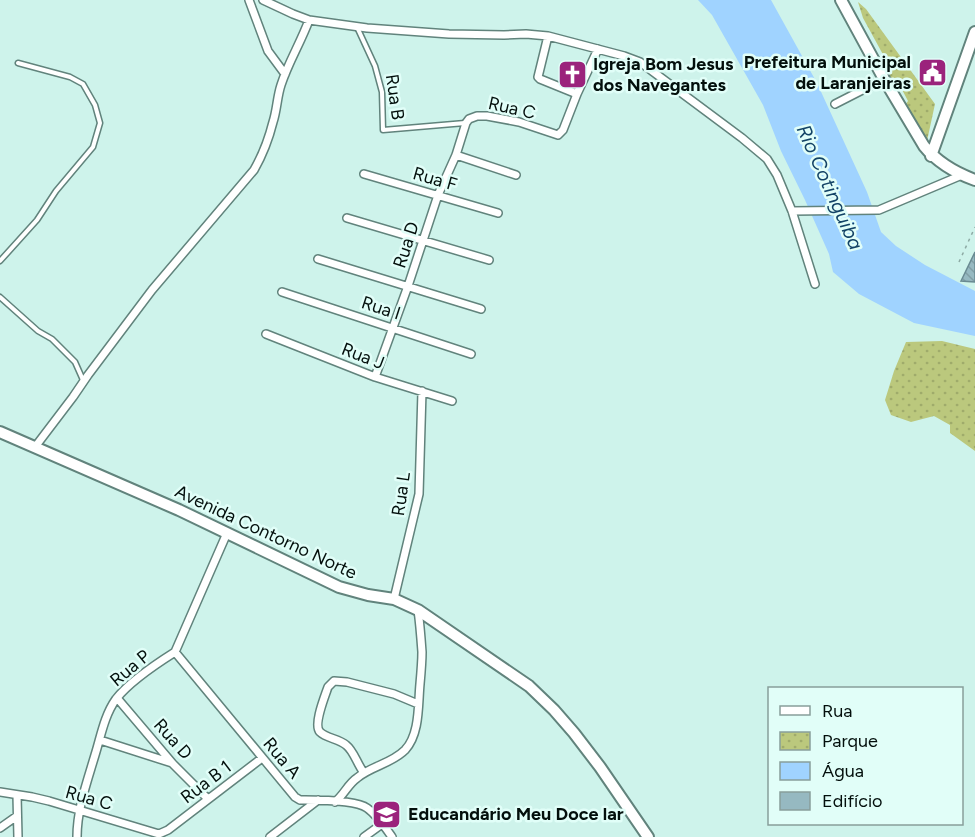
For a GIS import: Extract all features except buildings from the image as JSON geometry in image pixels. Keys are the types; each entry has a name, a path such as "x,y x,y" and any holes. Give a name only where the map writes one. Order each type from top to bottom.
{"street":[{"path":"249,0 268,51 285,74"},
{"path":"263,0 309,20 357,27 449,34 548,36 640,62 767,159 792,211 815,284"},
{"path":"841,0 916,134 932,156 962,175 975,180"},
{"path":"35,447 152,291 254,170 274,122 278,96 285,74 309,20"},
{"path":"932,156 975,32"},
{"path":"548,36 538,77 577,94 598,49"},
{"path":"835,104 884,78"},
{"name":"Rua C","path":"466,123 477,116 487,116 558,135 563,130 577,94"},
{"name":"Rua D","path":"375,377 438,195 456,155 466,123"},
{"path":"456,155 516,175"},
{"name":"Rua F","path":"364,174 498,213"},
{"path":"792,211 875,211 962,175"},
{"path":"347,218 489,260"},
{"path":"318,259 481,309"},
{"name":"Rua I","path":"282,292 471,354"},
{"name":"Rua J","path":"266,334 375,377 452,400"},
{"name":"Rua L","path":"394,599 419,494 422,392"},
{"name":"Avenida Contorno Norte","path":"0,432 179,510 339,587 394,599 418,610 529,686 554,710 600,767 648,837"},
{"name":"Rua P","path":"77,837 79,810 103,725 117,698 129,686 175,652 227,533"},
{"path":"335,802 354,780 394,758 407,748 413,738 417,719 422,653 418,610"},
{"name":"Rua A","path":"175,652 295,797 305,801 318,800 362,805 375,815 392,837"},
{"path":"364,773 349,747 341,741 320,733 318,729 320,713 331,683 334,681 347,682 394,694 418,704"},
{"name":"Rua D","path":"117,698 173,764 208,799"},
{"path":"100,741 173,764"},
{"name":"Rua B 1","path":"168,830 262,758"},
{"name":"Rua C","path":"0,792 32,797 155,833 168,830"},
{"path":"17,795 18,837"},
{"path":"270,837 318,800"},
{"path":"0,828 17,816"},
{"path":"364,837 382,824"}],"lane":[{"name":"Rua B","path":"357,27 375,66 382,92 383,130 466,123"},
{"path":"0,261 37,220 56,191 93,147 100,123 95,105 83,84 70,77 18,63"},
{"path":"0,297 38,331 52,339 75,362 83,381"}],"path":[{"path":"959,262 975,227"}],"green space":[{"path":"858,2 866,9 935,104 927,141 905,105 908,101 898,82 891,83 883,68 886,60 863,18"},
{"path":"942,341 975,349 975,451 950,433 950,425 934,416 911,422 891,415 885,400 906,342"}],"water":[{"name":"Rio Cotinguiba","path":"698,0 771,0 817,83 867,192 881,232 896,246 925,265 975,291 975,336 914,323 859,294 833,272 829,254 781,151 763,105 712,15"}],"place":[{"name":"Prefeitura Municipal de Laranjeiras","path":"932,72"},
{"name":"Igreja Bom Jesus dos Navegantes","path":"572,74"},
{"name":"Educandário Meu Doce lar","path":"387,814"}]}
